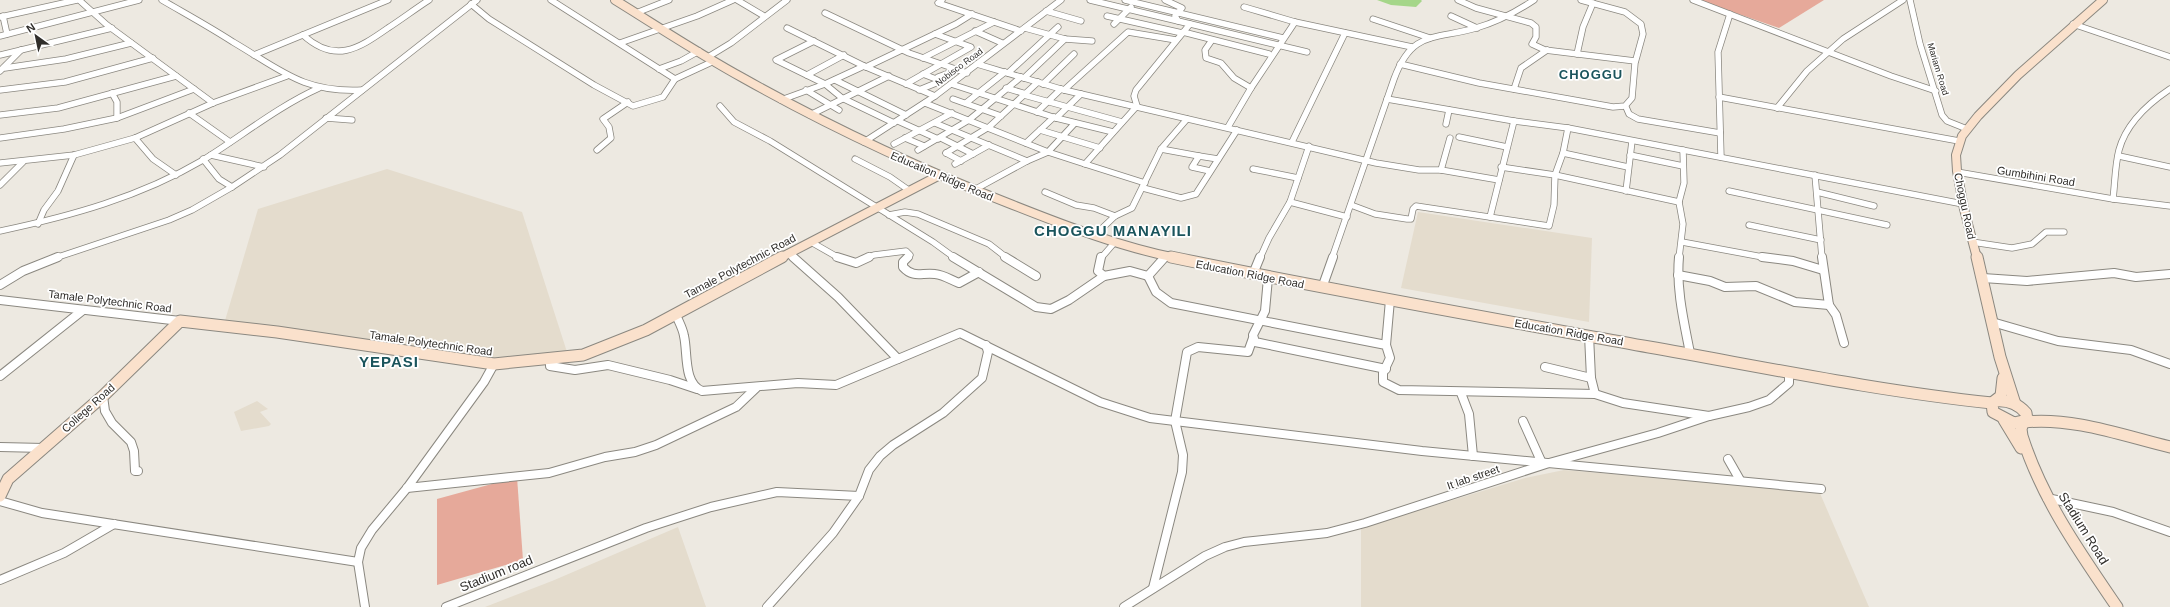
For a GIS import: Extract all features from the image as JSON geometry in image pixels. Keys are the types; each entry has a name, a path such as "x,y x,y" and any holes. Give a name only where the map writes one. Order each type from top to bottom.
{"main road":[{"name":"Education Ridge Road","path":"615,0 661,30 781,100 864,142 938,176 974,190 1095,235 1165,257 1322,288 1936,398 1978,409 2018,423 2024,422"},
{"name":"Choggu Road","path":"2024,422 2028,417 2019,407 2003,374 1983,278 1972,242 1963,204 1957,172 1959,142 1967,129 2004,89 2073,24 2103,0"},
{"name":"Tamale Polytechnic Road","path":"180,322 277,332 494,364 583,355 646,330 676,315 788,253 938,176"},
{"name":"College Road","path":"0,496 8,479 103,396 180,322"},
{"name":"Choggu Road","path":"1994,402 2001,396 2003,374"},
{"name":"Education Ridge Road","path":"1936,398 1994,402 2004,401 2019,407"},
{"name":"Stadium Road","path":"1994,402 1993,412 2001,418 2030,463 2047,498 2069,536 2117,607"},
{"path":"2019,407 2066,424"},
{"path":"2024,422 2036,420 2066,424 2170,447"},
{"name":"Stadium Road","path":"2024,422 2020,426 2021,433 2030,463"}],"street":[{"path":"7,34 2,17 78,0 131,43 213,103"},
{"path":"0,36 94,13 139,0"},
{"path":"162,0 286,76 319,88 342,91 362,90"},
{"path":"254,55 388,0"},
{"path":"303,35 313,44 325,49 346,50 361,47 429,0"},
{"path":"0,285 23,271 55,258 169,220 192,210 232,187 264,167 477,0"},
{"path":"551,0 675,79"},
{"path":"636,13 669,0"},
{"path":"620,43 661,30 733,0"},
{"path":"736,0 764,16"},
{"path":"471,4 488,20 594,85 628,102 632,106 662,97 675,79 711,59 764,16 787,0"},
{"path":"931,0 940,1 994,22 1065,39 1092,41"},
{"name":"Nobisco Road","path":"864,142 925,103 967,73 1061,0"},
{"path":"1090,0 1104,1 1116,7 1140,14 1178,21 1307,52"},
{"path":"1116,7 1124,0 1137,1 1148,6 1283,38"},
{"path":"1127,28 1153,0"},
{"path":"1458,0 1505,17 1530,21 1536,27 1536,35 1532,44 1547,50 1589,54 1635,61"},
{"path":"1322,288 1400,64 1412,47 1430,38 1477,28 1505,17 1534,0"},
{"path":"1400,64 1514,89 1614,107 1626,107 1632,98 1635,61 1640,48 1643,31 1638,20 1623,12 1581,0"},
{"path":"1693,0 1936,91"},
{"path":"1777,108 1807,71 1829,52 1852,33 1903,0"},
{"name":"Mariam Road","path":"1910,0 1929,75 1936,91 1942,116 1947,121 1967,129"},
{"path":"1114,24 1137,1"},
{"path":"1148,24 1163,9 1167,1 1182,7 1174,18 1178,21"},
{"path":"1577,54 1583,27 1593,3"},
{"path":"1244,7 1295,22 1412,47"},
{"path":"1046,11 1081,20"},
{"path":"825,13 923,58 967,73"},
{"path":"781,100 835,80 935,34 972,14"},
{"path":"1721,157 1718,52 1730,14"},
{"path":"1107,16 1148,24 1269,54"},
{"path":"1451,16 1477,28"},
{"path":"1373,19 1430,38"},
{"path":"923,58 994,22"},
{"path":"1228,127 1251,88 1295,22"},
{"path":"1137,106 1134,96 1136,90 1190,24"},
{"path":"2073,24 2170,58"},
{"path":"966,103 1006,73 1058,27"},
{"path":"0,55 112,28"},
{"path":"787,28 865,66 935,96"},
{"path":"975,31 1002,43"},
{"path":"1037,112 1128,32 1155,35 1176,40"},
{"path":"1292,142 1346,33"},
{"path":"906,84 971,46 953,42 935,34"},
{"path":"918,150 969,120 1006,88 1022,77 1065,39"},
{"path":"1212,40 1205,50 1206,58 1220,63 1234,78 1251,88"},
{"path":"814,41 776,60 824,84 842,98 896,122 960,146 973,154"},
{"path":"2,70 66,59 131,43"},
{"path":"2,70 21,50"},
{"path":"1514,89 1515,76 1521,66 1547,50"},
{"path":"659,69 681,61 699,51"},
{"path":"961,161 946,153 989,128 1025,95 1074,54"},
{"path":"807,75 844,55"},
{"path":"0,90 65,82 153,58"},
{"path":"978,64 1081,94 1366,159 1413,169 1441,170 1499,180"},
{"path":"919,90 957,70"},
{"path":"923,74 1055,118 1113,132"},
{"path":"1,116 58,108 112,92 176,76"},
{"path":"0,163 23,162 74,155 135,138 213,103 286,76"},
{"path":"810,115 829,104 858,92 889,76"},
{"path":"835,80 906,115"},
{"path":"0,230 38,224 99,207 143,191 176,175 211,155 308,92 319,88"},
{"path":"1006,88 1048,102 1122,122"},
{"path":"0,138 64,129 117,118 194,89"},
{"path":"2113,199 2119,156 2123,140 2142,112 2170,89"},
{"path":"806,90 839,110"},
{"path":"112,92 117,102 117,118"},
{"path":"1026,143 1081,94"},
{"path":"1719,97 1959,142"},
{"path":"953,99 1001,116"},
{"path":"1387,99 1514,121 1568,128 1963,204"},
{"path":"597,150 610,138 609,127 603,119 628,102"},
{"path":"925,103 1048,152 1181,198 1193,196 1199,192 1210,171 1237,130"},
{"path":"720,106 734,122 770,140 876,208 933,242 946,254 979,272 1036,307 1045,310 1069,300 1104,276 1130,271 1148,276"},
{"path":"1084,164 1137,106"},
{"path":"1626,107 1629,114 1638,119 1720,133"},
{"path":"1446,124 1449,110"},
{"path":"894,144 952,113"},
{"path":"190,114 230,142"},
{"path":"1094,128 1104,117"},
{"path":"326,118 352,120"},
{"path":"1095,235 1115,216 1132,208 1161,149 1188,119"},
{"path":"1490,217 1501,167 1514,121"},
{"path":"935,123 1027,161"},
{"path":"974,190 1027,161 1048,152 1075,123"},
{"path":"1351,205 1375,214 1407,220 1411,219 1413,209 1416,206 1540,226 1549,226 1554,205 1555,175 1563,153 1568,128"},
{"path":"1040,130 1100,148"},
{"path":"1459,137 1507,147"},
{"path":"135,138 153,159 176,175"},
{"path":"905,138 924,146"},
{"path":"1441,170 1450,138"},
{"path":"1626,191 1632,141"},
{"path":"955,164 989,145"},
{"path":"1253,274 1269,238 1290,202 1309,146"},
{"path":"1161,149 1218,159"},
{"path":"1683,150 1684,183 1679,202 1683,224 1678,275 1690,353"},
{"path":"1563,153 1628,167"},
{"path":"38,224 44,210 58,191 74,155"},
{"path":"211,155 264,167"},
{"path":"1199,156 1192,167 1210,171"},
{"path":"1630,156 1683,166"},
{"path":"2119,156 2170,167"},
{"path":"203,159 219,179 232,187"},
{"path":"855,159 870,167 887,173 910,191"},
{"path":"0,185 23,162"},
{"path":"1501,167 1555,175 1679,202"},
{"path":"1253,169 1298,178"},
{"name":"Gumbihini Road","path":"1957,172 2113,199 2170,206"},
{"path":"1815,175 1823,270 1829,305 1836,315 1844,343"},
{"path":"1729,190 1887,225"},
{"path":"1045,192 1076,206 1094,208 1115,216"},
{"path":"1817,192 1874,206"},
{"path":"1290,202 1347,217"},
{"path":"889,215 905,212 918,214 989,244 1009,260 1036,276"},
{"path":"1750,225 1821,240"},
{"path":"1972,242 2012,248 2032,244 2046,232 2064,232"},
{"path":"811,242 839,258 856,263 874,255 900,253 906,251 910,255 903,262 902,267 907,272 915,275 935,273 959,283 979,272"},
{"path":"1104,276 1098,271 1100,259 1115,242"},
{"path":"1682,242 1783,261 1793,261 1823,270"},
{"path":"788,253 838,297 898,359"},
{"path":"1148,276 1165,257"},
{"path":"1983,278 2027,281 2114,273 2136,277 2170,274"},
{"path":"1678,275 1710,281 1725,287 1740,288 1756,286 1795,302 1829,305"},
{"path":"1148,276 1152,288 1163,299 1171,303 1386,344"},
{"path":"1153,588 1182,472 1183,455 1175,421 1185,358 1188,349 1202,347 1244,353 1248,352 1259,321 1265,311 1268,278"},
{"name":"Tamale Polytechnic Road","path":"0,300 180,322"},
{"path":"1390,300 1386,344 1391,355 1390,363 1382,378 1383,382 1388,386 1399,390 1595,394 1623,404 1680,410 1709,416"},
{"path":"2,374 83,310"},
{"path":"676,315 684,335 689,376 697,389"},
{"path":"1992,322 2058,341 2131,350 2170,364"},
{"path":"550,359 550,366 561,369 575,370 591,366 608,365 670,380 702,390 756,388 798,383 827,386 836,385 960,333 1100,402 1150,418 1473,456 1740,480 1821,489"},
{"path":"1589,335 1591,378 1595,394"},
{"path":"1253,338 1259,344 1340,358 1386,369"},
{"path":"767,607 833,533 859,496 869,470 880,456 893,445 943,413 982,378 988,352 986,345"},
{"path":"365,607 358,562 361,548 372,530 408,488 484,382 494,364"},
{"path":"1545,367 1591,378"},
{"name":"It lab street","path":"1124,607 1205,556 1225,547 1244,542 1334,531 1430,503 1545,462 1658,433 1709,416 1749,407 1769,400 1789,382 1790,372"},
{"path":"408,488 549,473 605,457 635,452 656,445 736,407 756,388"},
{"path":"1461,392 1469,414 1473,456"},
{"path":"103,396 105,411 112,423 131,442 134,451 135,471 138,471"},
{"path":"1523,421 1545,462"},
{"path":"0,447 44,448"},
{"path":"1728,459 1740,480"},
{"name":"Stadium road","path":"446,607 646,528 711,507 758,495 803,492 859,496"},
{"path":"2047,498 2113,512 2170,532"},
{"path":"0,501 42,513 218,539 358,562"},
{"path":"0,580 64,553 114,524"}],"shaded area":[{"path":"1377,0 1422,1 1416,7 1391,5"},
{"path":"1698,0 1824,0 1779,28"},
{"path":"387,169 522,212 567,352 497,360 224,324 258,209"},
{"path":"1418,212 1592,238 1589,322 1401,288"},
{"path":"257,401 268,409 260,412 271,424 269,426 241,431 234,412"},
{"path":"1564,470 1819,491 1869,607 1361,607 1361,528 1525,478"},
{"path":"517,477 523,560 437,585 437,499"},
{"path":"678,527 706,607 485,607 552,581"}],"district":[{"name":"CHOGGU","path":"1591,74"},
{"name":"CHOGGU MANAYILI","path":"1113,231"},
{"name":"YEPASI","path":"389,362"}]}
